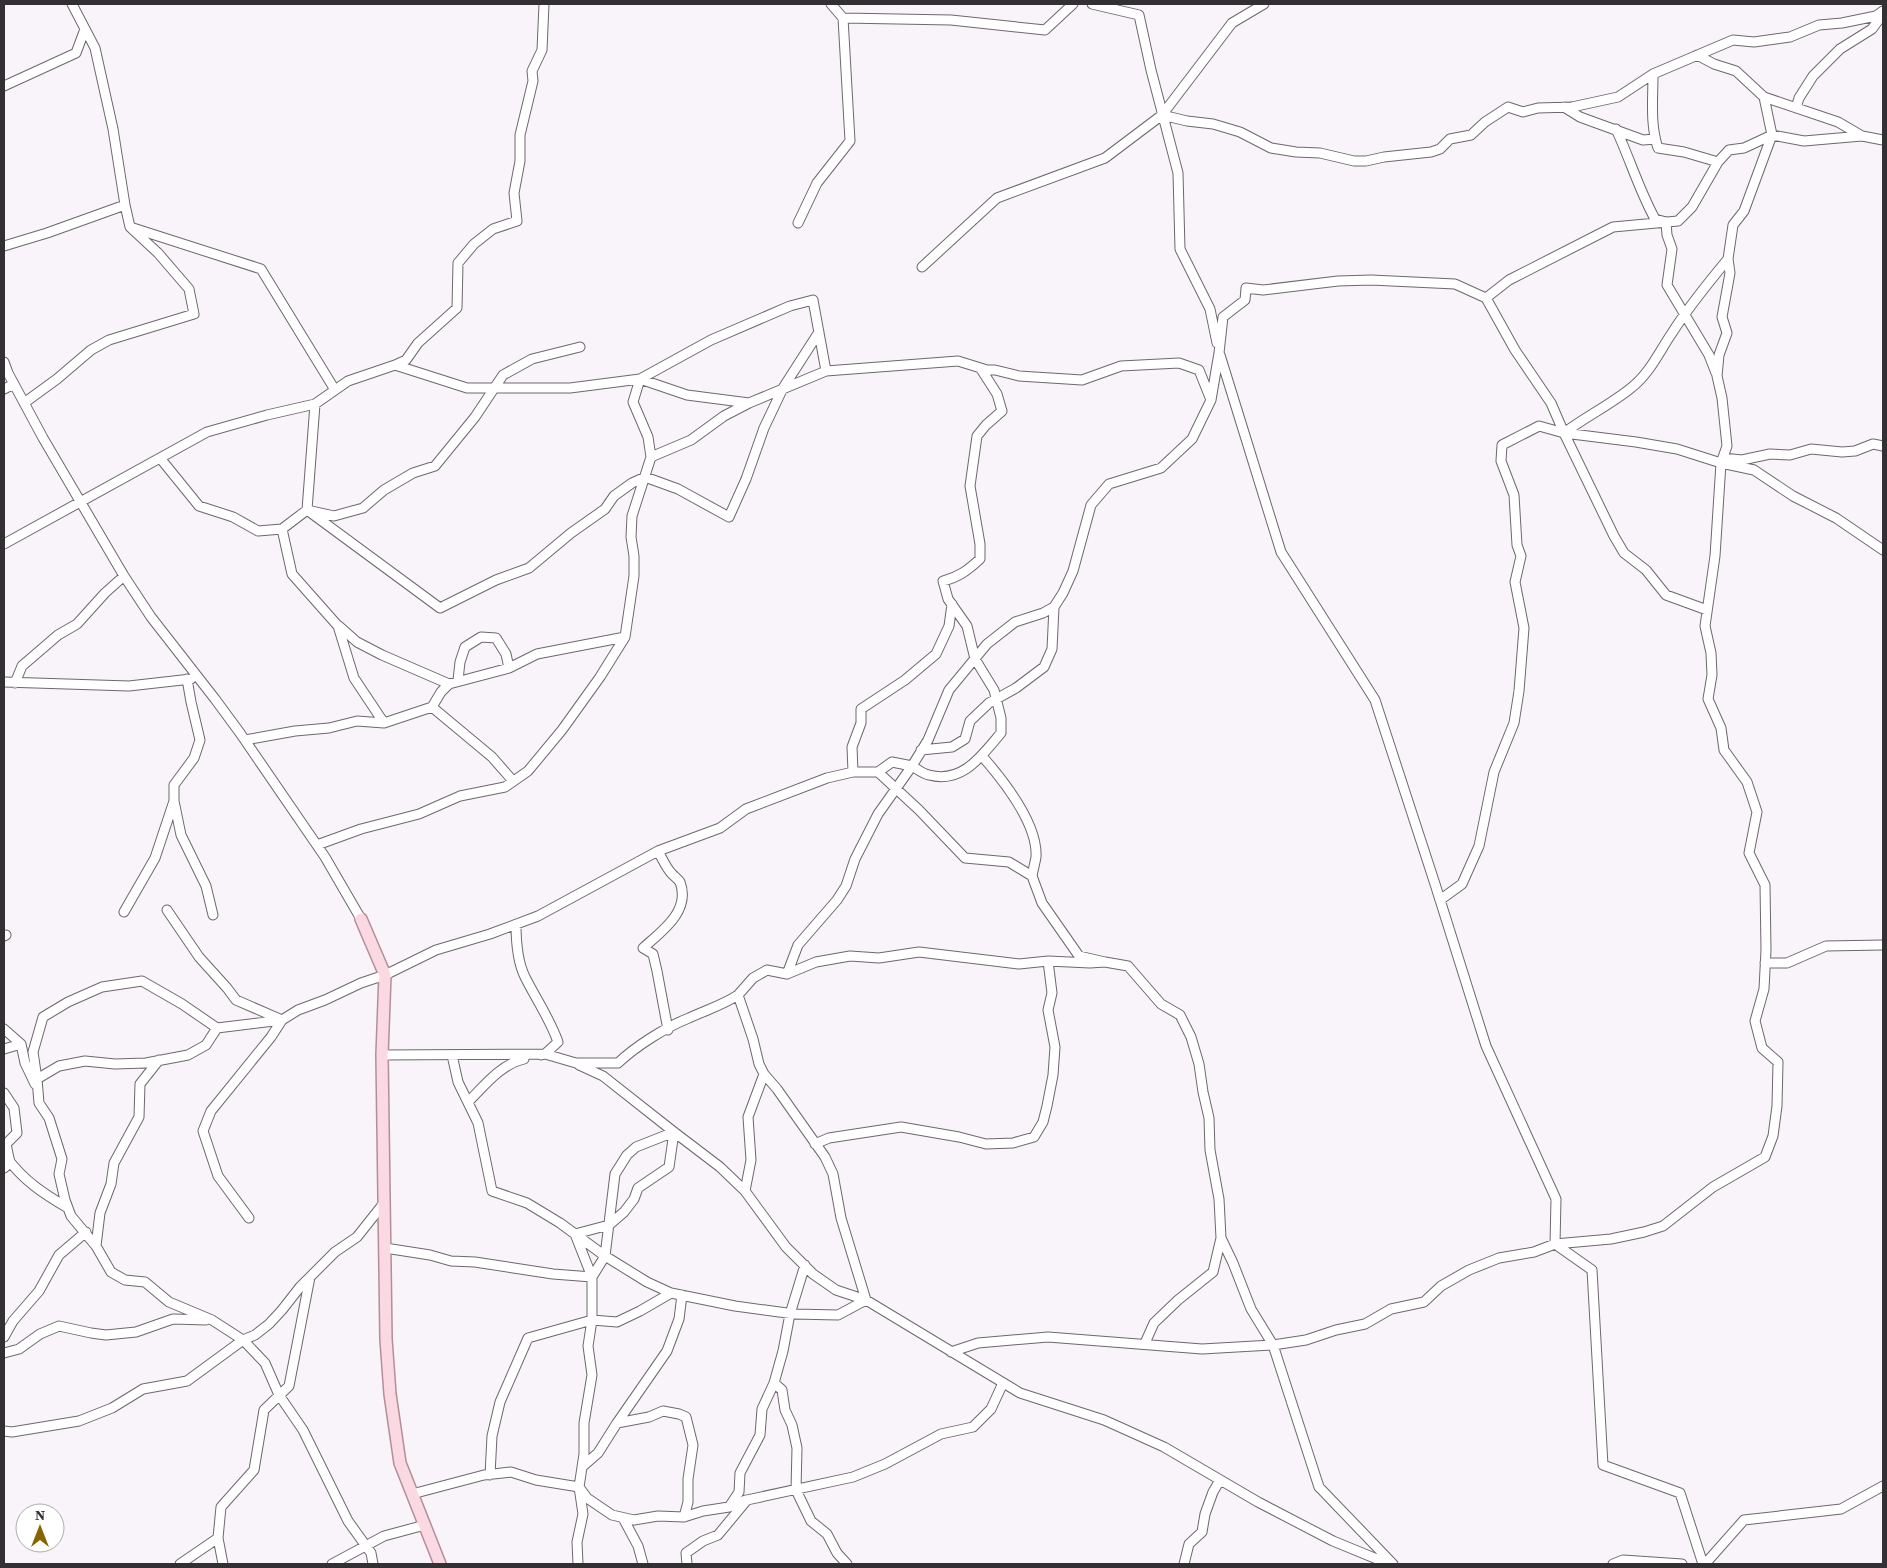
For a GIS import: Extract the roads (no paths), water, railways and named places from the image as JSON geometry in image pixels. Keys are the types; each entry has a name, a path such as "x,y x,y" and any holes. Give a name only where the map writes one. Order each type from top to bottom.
{"main road":[{"path":"360,919 385,975 382,1055 386,1339 390,1394 400,1463 440,1564"}],"street":[{"path":"24,403 57,379 90,350 108,340 194,314 188,289 158,254 130,228 113,129 94,48 72,4"},
{"path":"4,544 206,432 315,404 348,381 406,360 418,343 457,308 458,263 474,244 493,229 517,221 514,193 520,161 520,135 533,81 532,71 542,50 544,4"},
{"path":"798,224 817,183 850,141 843,18 831,4"},
{"path":"843,18 951,20 1045,30 1072,4"},
{"path":"1092,4 1139,15 1162,115 1178,173 1180,250 1210,309 1219,353 1282,552 1375,700 1486,1046 1556,1199 1555,1244"},
{"path":"922,267 997,198 1105,158 1162,115 1232,23 1264,4"},
{"path":"1162,115 1213,124 1240,132 1271,148 1320,153 1354,161 1431,152 1440,149 1450,139 1471,134 1508,107 1523,112 1538,108 1572,107 1618,97 1653,74 1733,40 1754,42 1790,37 1819,24 1851,22 1876,16 1883,12"},
{"path":"1796,108 1799,98 1813,76 1840,48 1872,29 1883,12"},
{"path":"4,86 76,52 85,29"},
{"path":"1697,54 1714,64 1736,71 1764,97 1838,122 1862,136"},
{"path":"1653,74 1652,119 1654,139 1658,148 1684,152 1718,162"},
{"path":"1717,376 1719,355 1727,333 1722,316 1730,273 1728,259 1733,225 1744,211 1772,136 1764,97"},
{"path":"1563,107 1580,117 1643,140 1654,139"},
{"path":"1616,129 1636,174 1643,198 1655,218 1666,222"},
{"path":"1486,298 1510,280 1613,227 1678,221 1692,207 1718,162 1729,150 1744,148 1772,136 1804,141 1862,136 1883,140"},
{"path":"4,246 125,205"},
{"path":"951,1352 978,1343 1048,1336 1202,1349 1272,1346 1306,1340 1336,1330 1365,1324 1391,1309 1424,1302 1441,1286 1469,1270 1499,1258 1534,1252 1555,1244 1611,1239 1663,1226 1713,1187 1764,1158 1773,1136 1777,1106 1778,1062 1762,1048 1755,1021 1764,989 1765,963 1764,885 1749,853 1757,812 1747,782 1724,750 1721,728 1708,700 1712,675 1711,653 1705,626 1715,556 1722,461 1727,446 1722,398 1717,376 1709,355 1668,285 1672,249 1667,236 1666,222"},
{"path":"130,228 261,269 335,390"},
{"path":"1564,433 1582,419 1632,388 1654,364 1684,314 1728,259"},
{"path":"787,974 798,945 837,900 846,886 855,859 878,814 922,750 938,719 949,690 987,644 1016,622 1043,613 1054,607 1073,571 1091,505 1109,484 1160,468 1192,439 1211,400 1219,353 1222,317 1245,300 1246,288 1263,290 1338,281 1417,282 1455,284 1486,298 1515,350 1551,402 1564,433 1624,553 1646,570 1666,595 1707,610"},
{"path":"394,365 467,388 570,388 640,379 711,340 790,306 813,300 826,371"},
{"path":"307,510 440,608 496,580 529,568 605,508 614,496 632,483 646,477 678,489 729,517 746,479 764,428 783,388 819,332"},
{"path":"307,510 334,516 363,508 384,490 413,473 435,466 475,417 503,375 532,359 580,347"},
{"path":"651,457 691,440 724,416 749,403 826,371 958,361 981,369 1019,376 1082,380 1121,366 1179,363 1199,370 1211,400"},
{"path":"4,362 24,403 124,576 151,618 245,740 316,845 360,919"},
{"path":"373,1564 371,1553 348,1521 303,1430 279,1395 265,1363 243,1340 212,1320 169,1302 145,1282 125,1280 110,1272 96,1246 71,1216 60,1174 62,1159 49,1118 39,1103 33,1052 44,1017 68,1002 102,987 142,981 182,1004 217,1028 282,1020 298,1010 361,983 385,975 436,950 538,916 658,851 720,828 746,809 827,778 854,772 878,772 892,762 912,766 928,775 952,776 977,762 1001,733 1001,718 994,690 975,659 967,626 948,599 943,581 957,578 980,559 980,544 970,486 977,436 986,424 1002,411 997,394 981,369"},
{"path":"640,379 687,395 749,403"},
{"path":"316,845 361,829 419,814 460,796 505,787 528,771 562,730 600,677 625,637 634,576 634,556 631,537 632,516 651,457 648,437 633,402 640,379"},
{"path":"4,389 14,384"},
{"path":"160,458 199,506 233,517 258,531 282,529 307,510 315,404"},
{"path":"1440,900 1462,884 1479,846 1494,772 1514,723 1519,691 1524,628 1515,582 1521,556 1517,545 1514,495 1501,461 1502,445 1539,426 1564,433 1677,449 1722,461 1754,470 1793,496 1836,518 1883,550"},
{"path":"1722,461 1742,460 1770,454 1790,455 1812,449 1842,452 1855,451 1873,444 1883,446"},
{"path":"282,529 292,574 338,626 357,642 449,684"},
{"path":"15,682 22,666 58,635 78,624 105,593 124,576"},
{"path":"854,772 852,747 861,723 861,710 906,680 936,654 949,626 952,604"},
{"path":"922,750 952,747 965,739 970,721 996,699 1016,688 1044,667 1052,649 1054,607"},
{"path":"338,626 354,678 384,723"},
{"path":"458,680 460,662 465,647 481,637 496,638 506,654 509,668"},
{"path":"245,740 295,731 329,728 357,721 384,723 432,707 441,692 449,684 458,680 509,668 537,654 625,637"},
{"path":"4,682 129,686 199,678"},
{"path":"188,679 200,740 194,758 174,786 174,801 181,835 206,886 213,915"},
{"path":"432,707 492,757 513,781"},
{"path":"982,756 999,775 1011,793 1032,833 1036,856 1032,876 1042,903 1079,956 1128,966 1161,1004 1180,1015 1191,1037 1199,1064 1209,1118 1210,1150 1219,1199 1221,1238 1213,1272 1178,1300 1154,1323 1144,1344"},
{"path":"878,772 965,858 1009,862 1032,876"},
{"path":"124,912 155,858 174,801"},
{"path":"658,851 671,873 680,880 682,894 682,907 663,931 643,948 652,954 668,1030"},
{"path":"167,910 199,957 222,981 236,1000 282,1020"},
{"path":"468,1102 499,1072 514,1061 545,1054 558,1042 552,1025 524,976 518,953 516,924"},
{"path":"1765,963 1787,963 1826,946 1883,945"},
{"path":"576,1063 618,1063 632,1051 686,1019 727,1002 738,995 753,978 767,970 787,974 816,962 850,956 879,958 919,952 1019,964 1048,961 1105,962"},
{"path":"815,1144 829,1138 901,1127 959,1137 986,1144 1012,1143 1034,1137 1043,1122 1053,1075 1055,1047 1048,1010 1052,993 1048,961"},
{"path":"738,995 753,1039 759,1064 764,1074 777,1089 824,1157 833,1174 841,1218 866,1300"},
{"path":"249,1218 218,1176 203,1131 211,1111 271,1037 282,1020"},
{"path":"38,1084 60,1066 85,1061 115,1064 146,1063 188,1055 206,1044 217,1028"},
{"path":"4,1029 21,1044 25,1063 38,1084"},
{"path":"4,1049 21,1044"},
{"path":"382,1055 545,1054 576,1063 604,1076 720,1167 745,1191 786,1247 813,1274 836,1290 866,1300 1020,1393 1104,1420 1164,1447 1220,1480 1333,1541 1391,1564"},
{"path":"452,1055 458,1082 478,1123 492,1191 527,1203 605,1256 647,1282 671,1293 735,1306 790,1314 838,1315 866,1300"},
{"path":"96,1246 100,1213 111,1184 114,1163 139,1117 140,1084 158,1060"},
{"path":"745,1191 751,1160 748,1117 764,1074"},
{"path":"4,1093 14,1108 17,1133 6,1144 7,1166"},
{"path":"575,1234 609,1225 624,1212 634,1199 638,1188 669,1167 674,1132"},
{"path":"592,1277 605,1256 615,1174 627,1156 636,1147 674,1132"},
{"path":"4,1155 7,1166 42,1194 68,1208"},
{"path":"4,1431 12,1432 79,1421 112,1408 143,1389 187,1381 243,1340 255,1335 269,1324 310,1277 335,1252 357,1237 384,1203"},
{"path":"4,1338 13,1321 39,1291 60,1255 86,1232"},
{"path":"575,1234 592,1277 592,1320 588,1346 592,1375 584,1423 583,1466 579,1487 583,1514 577,1542 578,1564"},
{"path":"1221,1238 1233,1262 1251,1309 1272,1346 1319,1487 1391,1564"},
{"path":"1555,1244 1592,1270 1604,1465 1680,1493 1704,1564 1744,1520 1840,1509 1883,1486"},
{"path":"385,1248 430,1255 451,1261 475,1262 553,1274 592,1277"},
{"path":"729,1507 739,1492 740,1473 760,1435 762,1409 774,1383 783,1351 790,1314 805,1265"},
{"path":"223,1564 218,1538 220,1507 254,1470 264,1410 289,1386 310,1277"},
{"path":"490,1475 492,1436 500,1402 528,1338 592,1320 617,1322 671,1293"},
{"path":"583,1466 598,1453 616,1423 667,1351 679,1319 682,1295"},
{"path":"4,1353 19,1350 40,1334 59,1326 91,1333 106,1334 136,1332 173,1319 212,1320"},
{"path":"774,1383 782,1390 785,1410 792,1426 797,1448 796,1490 811,1521 827,1534 837,1553 847,1564"},
{"path":"412,1494 490,1475 511,1472 536,1480 579,1487 588,1498 612,1515 623,1518 634,1520 658,1516 684,1517 703,1511 729,1507 746,1500 854,1477 886,1464 941,1434 973,1427 991,1409 1003,1383"},
{"path":"616,1423 649,1417 663,1411 686,1417 693,1445 688,1479 688,1502 684,1517"},
{"path":"1184,1564 1190,1544 1202,1532 1205,1514 1213,1492 1220,1480"},
{"path":"687,1564 686,1553 703,1541 718,1535 746,1500"},
{"path":"623,1518 638,1546 643,1564"},
{"path":"332,1564 367,1547 384,1536 425,1525"},
{"path":"180,1564 218,1538"},
{"path":"1613,1564 1623,1560 1682,1564"}]}
